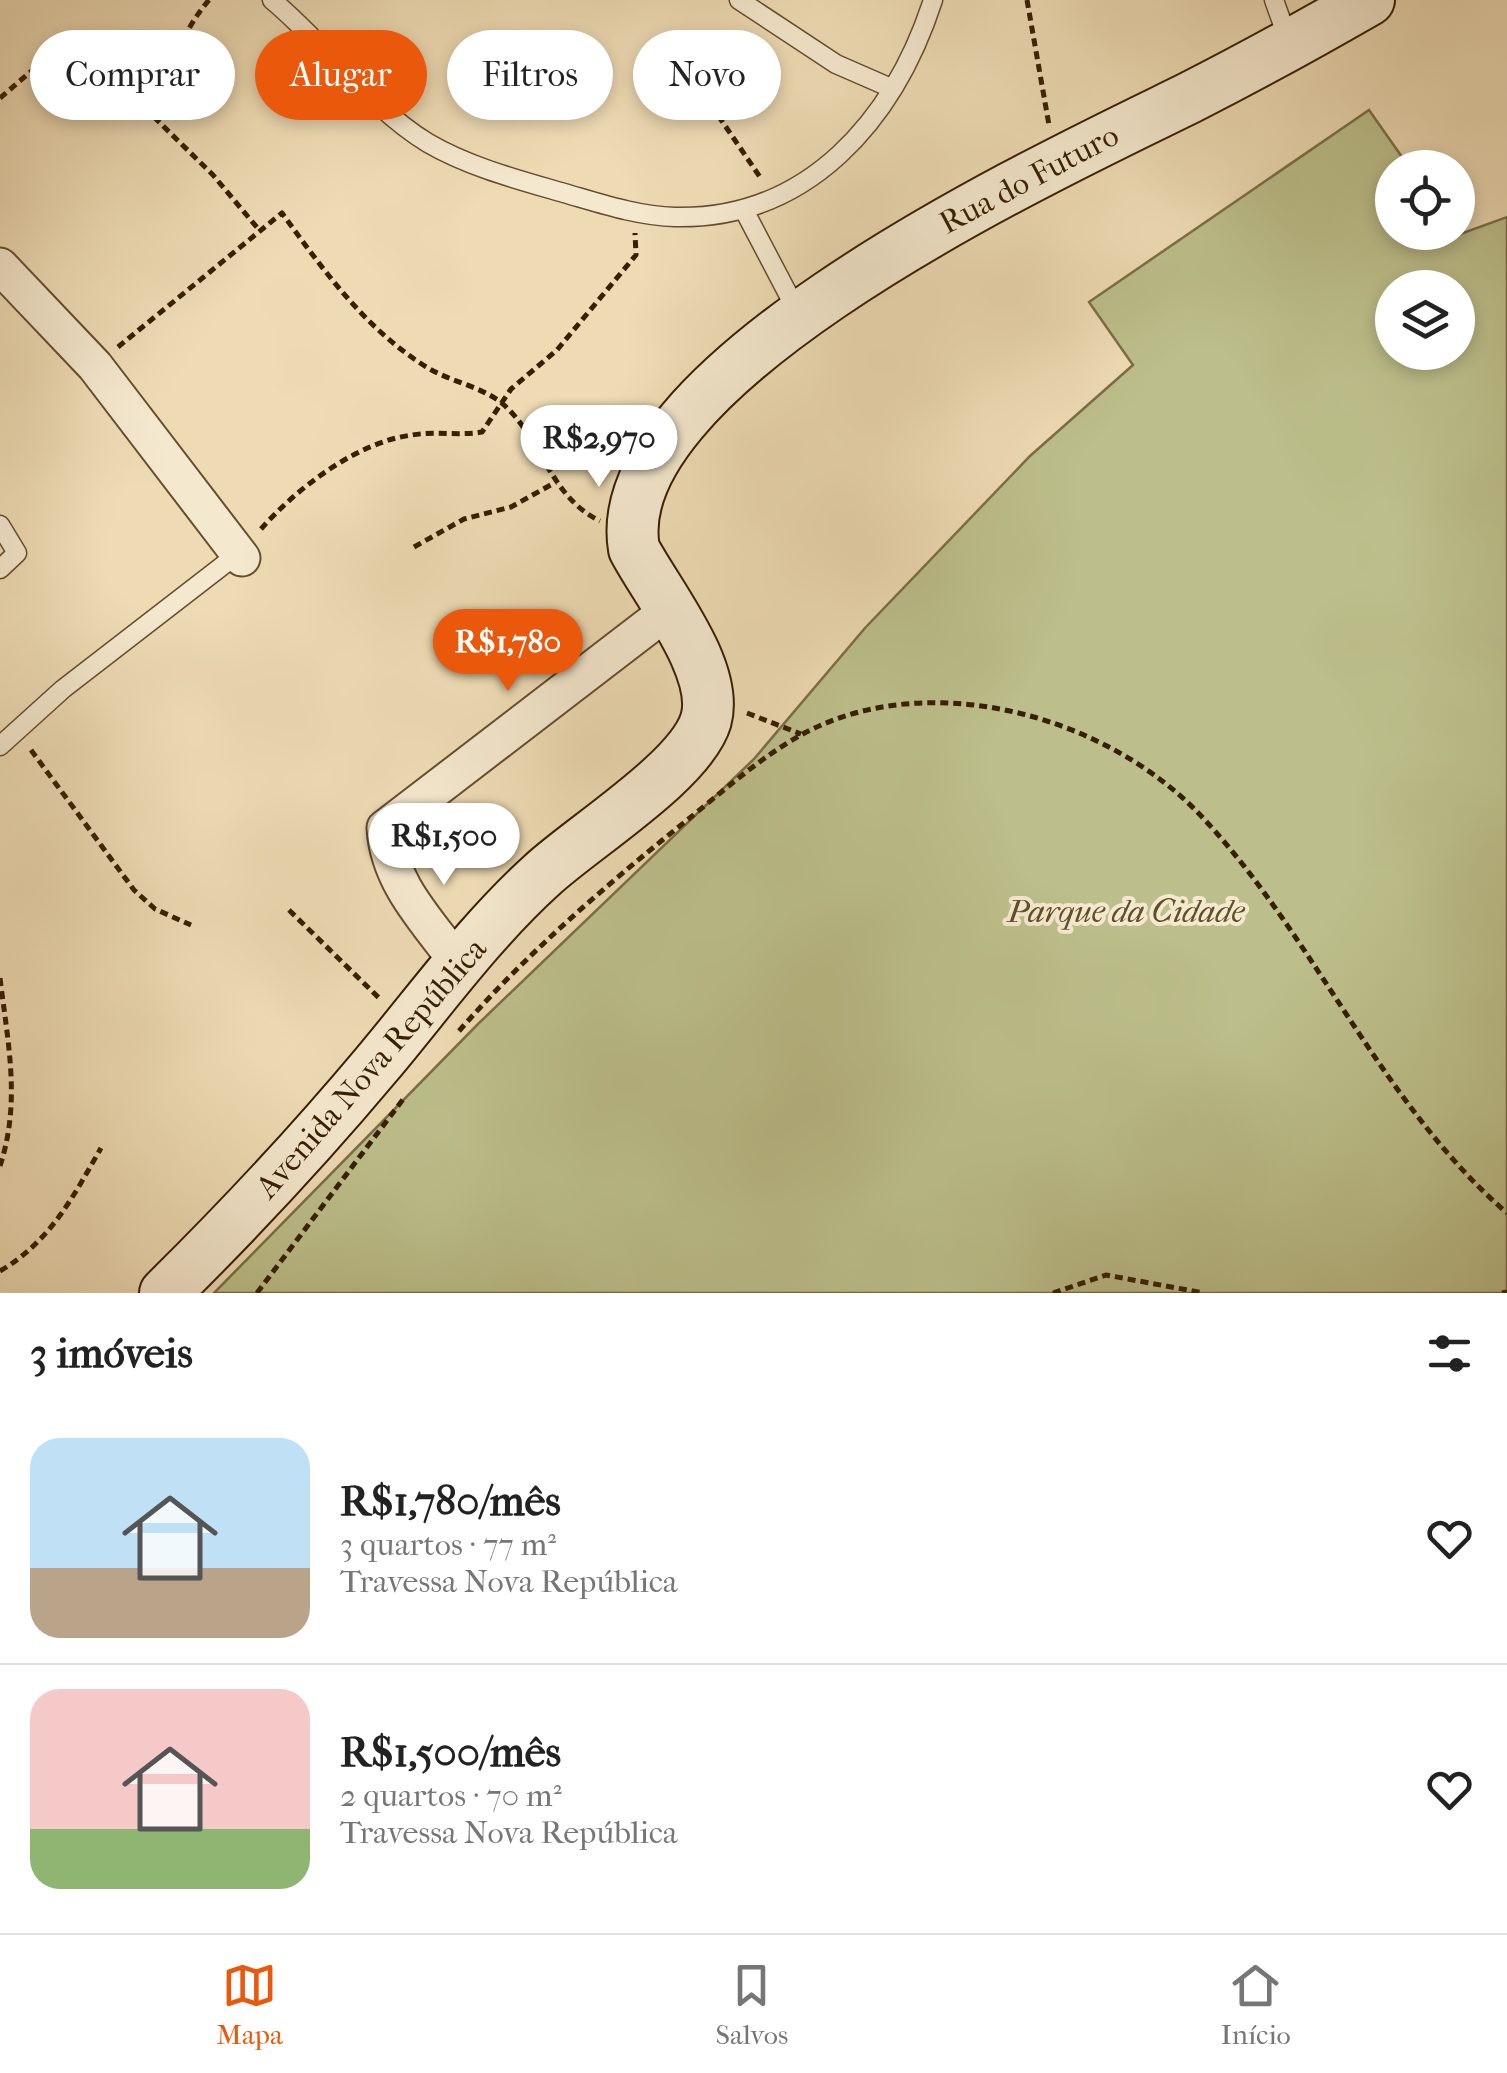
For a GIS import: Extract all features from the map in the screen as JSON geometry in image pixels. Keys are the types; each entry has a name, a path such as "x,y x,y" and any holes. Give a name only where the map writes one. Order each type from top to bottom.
{"street":[{"name":"Rua do Futuro","path":"631,533 642,487 677,429 711,392 800,316 947,222 1063,158 1282,22 1369,0"},
{"path":"0,266 95,366 240,556"},
{"path":"631,533 634,549 706,680"},
{"path":"459,964 395,877 387,853 385,828 669,610"},
{"name":"Avenida Nova República","path":"165,1293 427,1037 459,964 546,871 680,762 706,718 706,680"}],"lane":[{"path":"272,0 381,104 428,143 469,162 635,211 671,217 744,212 776,200 839,157 891,88 933,0"},
{"path":"739,0 836,64 891,88"},
{"path":"744,212 800,316"},
{"path":"0,525 17,553 0,570"},
{"path":"0,746 240,556"}],"path":[{"path":"209,0 179,46 154,117 213,175 261,232"},
{"path":"1028,0 1040,90 1063,158"},
{"path":"0,98 30,72"},
{"path":"721,120 776,200"},
{"path":"240,556 276,512 372,446 411,434 482,432 501,402 557,350 636,254 635,211"},
{"path":"95,366 282,213 341,294 428,368 501,402 521,423 556,482 594,519 631,533"},
{"path":"414,547 464,519 511,506 556,482"},
{"path":"706,680 742,710 770,725 802,734"},
{"path":"289,910 427,1037 510,972 625,871 802,734 864,712 934,704 1020,710 1098,739 1150,770 1203,817 1309,953 1417,1114 1507,1213"},
{"path":"17,730 134,890 155,909 191,926"},
{"path":"0,978 14,1086 12,1130 0,1166"},
{"path":"257,1293 410,1089"},
{"path":"0,1271 36,1248 65,1211 102,1148"},
{"path":"1053,1293 1106,1275 1204,1293"}],"green space":[{"name":"Parque da Cidade","path":"1369,110 1397,150 1375,150 1375,250 1475,250 1475,229 1507,217 1507,1293 214,1293 478,1024 754,759 865,628 1030,456 1133,365 1089,302"}]}
